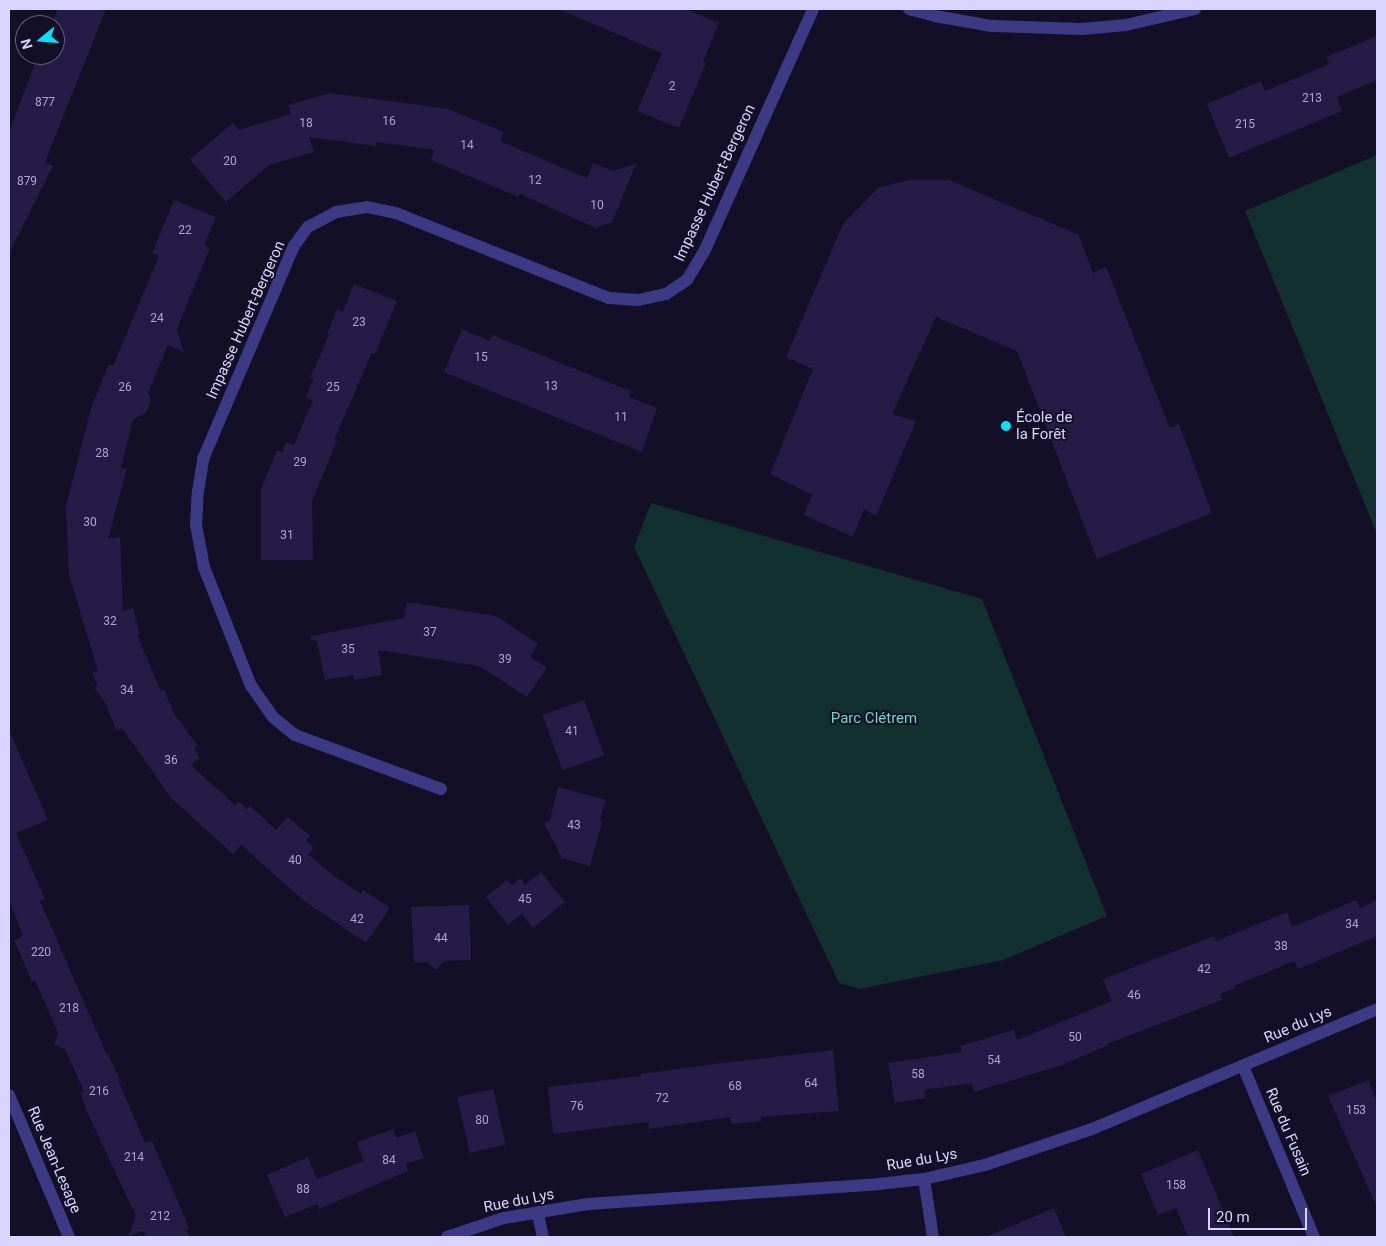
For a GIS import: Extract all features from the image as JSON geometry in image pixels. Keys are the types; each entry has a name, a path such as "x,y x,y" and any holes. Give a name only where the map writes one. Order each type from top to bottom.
{"street":[{"name":"Impasse Hubert-Bergeron","path":"441,789 295,734 272,718 251,686 204,567 196,525 203,459 294,246 308,227 336,212 367,207 396,213 609,298 638,300 666,294 687,280 704,252 813,9"},
{"path":"910,9 935,16 992,26 1082,29 1126,25 1195,9"},
{"name":"Rue du Lys","path":"447,1237 504,1218 538,1214 588,1204 924,1179 985,1165 1092,1129 1377,1009"},
{"name":"Rue du Fusain","path":"1243,1066 1314,1237"},
{"name":"Rue Jean-Lesage","path":"9,1095 69,1237"},
{"path":"924,1179 933,1237"},
{"path":"538,1214 544,1237"}],"green space":[{"path":"1377,155 1377,534 1245,211"},
{"name":"Parc Clétrem","path":"651,503 982,599 1107,916 1003,960 859,989 839,983 634,547"}],"building":[{"path":"58,9 106,9 45,162 53,166 9,254 9,132 34,65 65,65 65,15 55,15"},
{"path":"558,9 685,9 719,23 703,62 706,63 679,128 637,111 662,53"},
{"path":"1377,36 1377,80 1337,97 1342,111 1229,158 1207,104 1261,81 1265,91 1329,64 1326,57"},
{"path":"330,93 448,109 504,132 500,141 587,178 593,163 613,171 636,164 612,222 596,228 520,194 518,197 431,160 435,150 376,142 376,146 309,137 314,152 269,165 226,202 190,159 233,123 239,130 291,114 288,105"},
{"path":"909,180 949,180 1079,235 1093,273 1106,267 1170,428 1179,424 1212,513 1097,559 1017,351 936,317 892,414 916,421 876,516 864,509 853,537 804,515 812,495 770,474 813,369 786,357 843,224 878,188"},
{"path":"174,200 216,217 204,245 210,248 177,329 184,352 168,345 148,393 151,400 146,413 133,419 121,468 127,469 108,538 120,537 123,611 133,608 140,634 137,635 161,691 164,689 173,712 198,746 194,749 200,758 191,765 235,805 238,801 247,809 250,806 276,830 288,817 310,836 306,840 314,848 308,854 334,876 361,894 363,890 390,908 366,943 303,900 241,845 233,854 171,798 122,728 117,731 104,701 95,689 97,685 92,673 98,671 69,575 66,506 92,405 109,364 113,366 159,256 152,253"},
{"path":"354,284 397,301 375,354 372,353 334,440 337,441 312,501 313,560 261,560 261,489 277,450 282,452 286,442 294,445 313,400 306,397 313,379 310,378 329,335 327,334 337,309 343,312"},
{"path":"462,329 490,341 492,335 631,391 629,397 657,408 642,452 444,372"},
{"path":"407,602 496,616 538,644 530,657 547,668 527,697 479,666 378,650 382,675 355,680 353,675 325,680 317,641 311,640 311,636 404,618"},
{"path":"584,700 604,755 563,770 543,715"},
{"path":"9,730 48,820 16,833 45,899 40,901 107,1055 120,1080 118,1080 145,1143 152,1141 189,1228 186,1229 190,1237 147,1237 144,1231 128,1236 136,1216 87,1112 80,1092 84,1091 65,1049 54,1044 58,1033 35,980 32,982 14,940 23,936 9,900"},
{"path":"558,787 606,800 600,819 602,823 590,866 562,858 544,823 550,820"},
{"path":"541,872 565,902 533,928 522,914 508,925 486,897 507,880 512,885 520,878 525,885"},
{"path":"1356,900 1360,908 1377,900 1377,936 1298,969 1294,961 1234,986 1235,988 1220,994 1222,1000 1107,1044 1062,1065 974,1092 972,1083 924,1090 926,1098 895,1103 888,1063 962,1052 960,1046 1014,1030 1017,1040 1112,1001 1103,979 1214,936 1216,941 1287,912 1292,927"},
{"path":"469,905 471,960 444,961 436,970 427,962 414,963 411,907"},
{"path":"833,1050 839,1111 761,1117 761,1121 731,1124 730,1117 649,1129 648,1122 553,1134 548,1087 641,1076 641,1074 698,1066"},
{"path":"1368,1080 1377,1102 1377,1208 1328,1096"},
{"path":"493,1089 506,1145 470,1153 457,1097"},
{"path":"393,1129 396,1138 415,1131 424,1158 405,1164 408,1171 319,1209 317,1204 285,1217 267,1175 308,1157 317,1179 364,1161 357,1142"},
{"path":"1198,1150 1234,1237 1188,1237 1176,1208 1158,1215 1141,1174"},
{"path":"1054,1208 1066,1237 986,1237"}],"place":[{"name":"École de la Forêt","path":"1006,426"}]}
